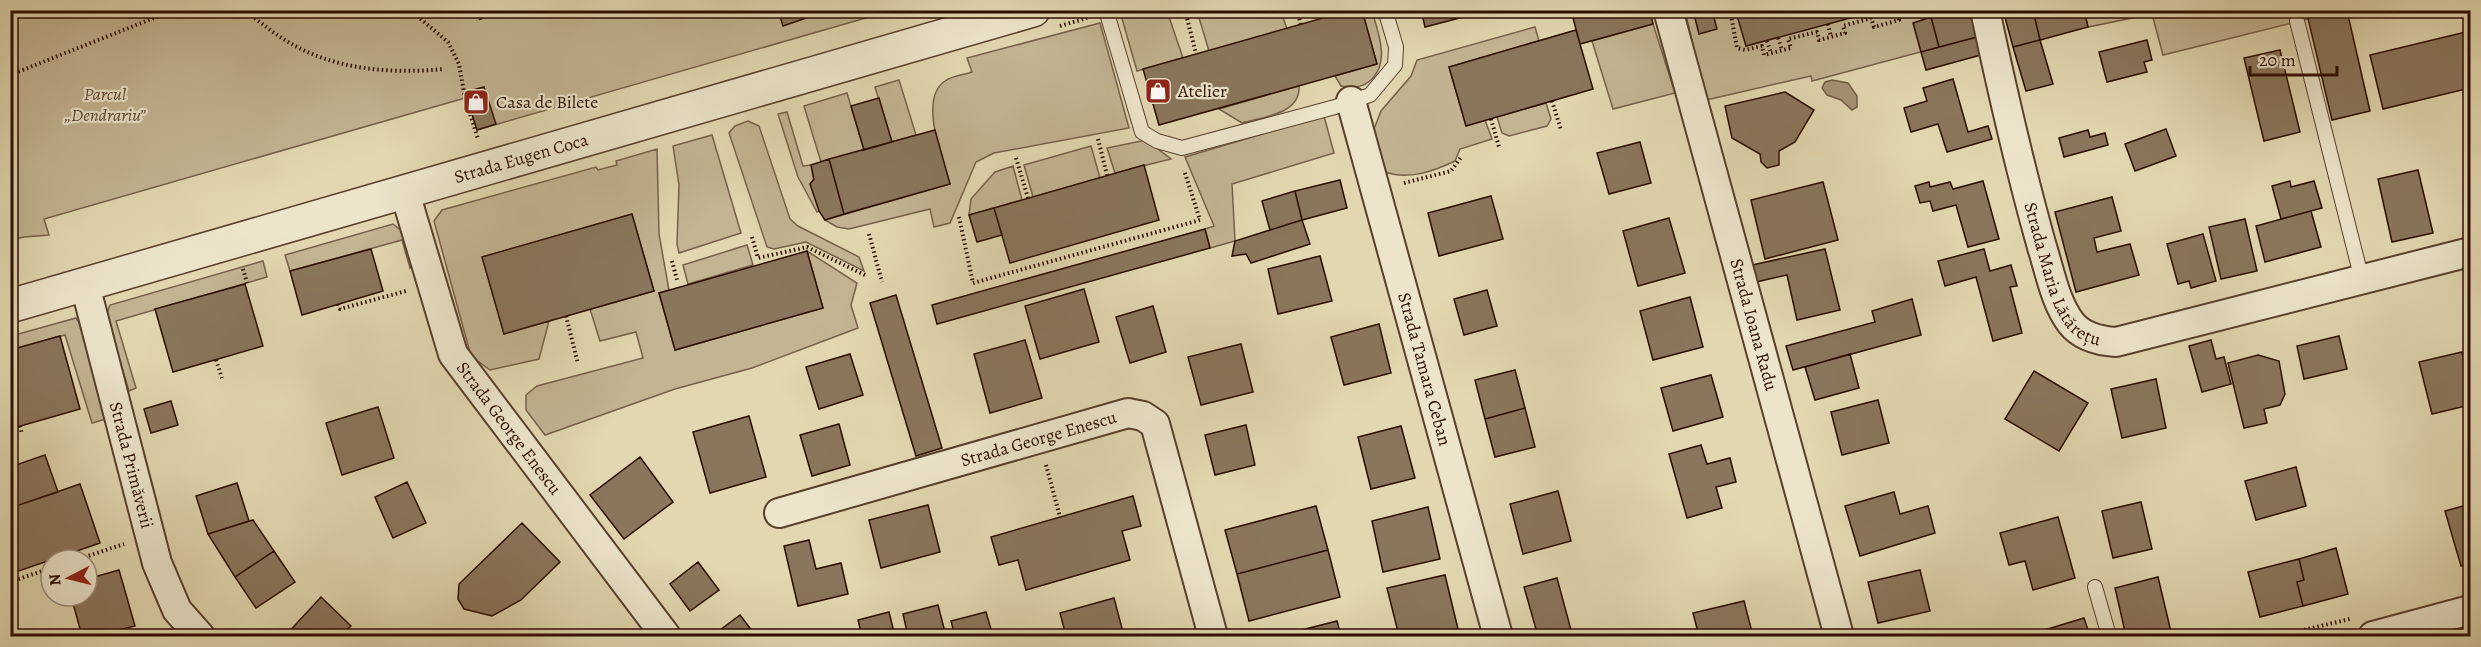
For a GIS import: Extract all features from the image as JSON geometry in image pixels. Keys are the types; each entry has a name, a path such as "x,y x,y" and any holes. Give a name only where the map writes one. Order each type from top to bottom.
{"street":[{"name":"Strada Eugen Coca","path":"10,306 1033,10"},
{"name":"Strada Ioana Radu","path":"1668,10 1839,636"},
{"name":"Strada Maria Lătărețu","path":"1985,10 2016,145 2053,284 2063,311 2073,325 2085,334 2100,341 2116,342 2470,252"},
{"name":"Strada Tamara Ceban","path":"1351,102 1498,636"},
{"name":"Strada George Enescu","path":"405,193 453,354 666,636"},
{"name":"Strada Primăverii","path":"85,285 166,588 177,610 200,636"},
{"name":"Strada George Enescu","path":"779,513 1128,413 1143,416 1155,424 1213,636"},
{"path":"2373,636 2437,628 2470,610"}],"lane":[{"path":"1106,10 1142,132 1157,141 1182,148 1370,95 1395,65 1396,47 1385,10"},
{"path":"2298,21 2362,280"},
{"path":"2095,587 2109,636"}],"path":[{"path":"10,75 174,10"},
{"path":"244,10 289,43 320,57 369,69 409,72 444,69"},
{"path":"410,10 448,42 459,64 465,98 481,146"},
{"path":"477,10 481,20"},
{"path":"1185,10 1196,54"},
{"path":"1297,10 1301,25"},
{"path":"1730,10 1737,48 1745,50 1762,46 1764,55 1791,48 1788,39 1817,32 1819,40 1831,37 1845,33 1843,26 1871,18 1874,27 1899,20 1897,10"},
{"path":"1828,24 1831,37"},
{"path":"1778,38 1782,50"},
{"path":"1767,41 1771,53"},
{"path":"1552,101 1561,130"},
{"path":"1491,118 1499,147"},
{"path":"1098,139 1107,175"},
{"path":"959,218 973,283 1200,220 1181,160 1182,148"},
{"path":"1016,158 1028,198"},
{"path":"1375,190 1451,171 1461,158"},
{"path":"869,234 882,282"},
{"path":"752,237 758,258 807,247 867,276"},
{"path":"672,261 677,280"},
{"path":"338,304 340,309 432,284"},
{"path":"566,316 578,364"},
{"path":"216,360 222,378"},
{"path":"20,426 22,434"},
{"path":"1039,438 1060,517"},
{"path":"99,552 150,535"},
{"path":"10,582 39,572"}],"green space":[{"path":"2306,10 2308,19 2163,55 2152,14 2088,27 2084,11"},
{"name":"Parcul „Dendrariu”","path":"11,11 890,11 477,130 467,98 465,98 44,219 49,235 11,240"},
{"path":"1136,11 1167,11 1183,58 1137,71 1121,15"},
{"path":"1197,11 1281,11 1287,29 1209,51"},
{"path":"1362,11 1372,11 1381,46 1380,64 1372,79 1365,84 1354,87 1341,86 1335,76 1377,64"},
{"path":"1685,11 1956,11 1931,18 1939,47 1812,81 1811,76 1706,100"},
{"path":"1100,23 1129,128 994,153 976,162 950,223 934,227 930,209 849,229 837,227 825,220 950,184 938,145 933,101 937,90 945,81 972,72 967,58"},
{"path":"1653,24 1675,93 1613,109 1592,41"},
{"path":"1535,27 1539,41 1449,67 1466,125 1485,120 1492,139 1460,149 1455,161 1428,172 1401,175 1383,171 1372,134 1381,111 1411,76 1417,60"},
{"path":"899,80 916,135 892,142 875,87"},
{"path":"1299,86 1294,103 1270,116 1242,123 1219,109"},
{"path":"847,93 864,150 821,162 804,106"},
{"path":"1546,103 1551,119 1547,126 1509,136 1502,133 1497,117"},
{"path":"787,112 803,166 811,165 819,211 817,212 798,177 778,114"},
{"path":"1324,116 1334,153 1232,184 1235,241 1210,248 1205,229 1214,226 1185,157"},
{"path":"748,121 759,126 790,219 798,226 859,257 864,271 806,242 774,249 767,247 729,133 735,126"},
{"path":"712,135 741,233 679,253 677,244 679,185 673,146"},
{"path":"1146,140 1171,159 1115,173 1107,148"},
{"path":"1091,146 1100,178 1033,197 1024,165"},
{"path":"657,149 659,234 669,290 659,293 675,350 823,308 807,251 857,283 851,305 858,328 752,368 675,389 545,435 526,410 526,395 537,386 643,358 636,332 600,341 590,309 654,291 632,215 482,257 504,333 549,321 539,359 490,370 471,356 434,221 442,210 596,167 598,170 617,165 616,161"},
{"path":"1013,166 1022,200 969,215 971,199 995,172"},
{"path":"393,224 408,236 415,263 410,268 402,240 290,271 285,255"},
{"path":"747,245 753,265 688,284 683,265"},
{"path":"263,261 267,277 116,321 136,388 129,391 106,316 110,305"},
{"path":"76,318 100,392 106,419 92,423 65,335 11,350 11,336"}],"shaded area":[{"path":"1832,80 1848,83 1857,96 1857,107 1852,110 1841,100 1827,95 1822,88 1825,82"}],"building":[{"path":"778,10 810,10 812,16 783,26"},
{"path":"1351,10 1362,10 1377,64 1159,125 1143,69"},
{"path":"1421,10 1490,10 1425,27"},
{"path":"1599,10 1650,10 1653,24 1580,44 1573,18"},
{"path":"1693,10 1712,10 1717,29 1699,34"},
{"path":"1743,10 1880,10 1746,46 1736,12"},
{"path":"1956,10 1970,10 1977,37 1939,47 1931,17"},
{"path":"2003,10 2033,10 2040,40 2013,47"},
{"path":"2033,10 2084,10 2088,27 2040,40"},
{"path":"2306,10 2368,10 2348,15 2370,111 2332,120"},
{"path":"1931,17 1939,47 1921,52 1913,23"},
{"path":"1576,30 1593,89 1466,126 1449,67"},
{"path":"2470,31 2470,88 2383,109 2370,55"},
{"path":"1977,37 1981,55 1926,70 1921,52"},
{"path":"2040,40 2053,84 2026,91 2013,47"},
{"path":"2147,40 2152,60 2144,62 2147,72 2107,82 2099,52"},
{"path":"2280,50 2300,132 2264,141 2244,58"},
{"path":"1953,79 1968,132 1988,126 1992,139 1947,152 1938,124 1911,132 1904,108 1927,101 1923,88"},
{"path":"484,87 496,124 477,130 465,92"},
{"path":"1785,92 1814,110 1795,142 1779,151 1779,165 1767,168 1761,162 1760,154 1732,138 1725,106"},
{"path":"879,98 892,142 864,150 851,106"},
{"path":"2166,129 2176,156 2135,171 2125,144"},
{"path":"935,130 950,184 844,214 829,159"},
{"path":"2088,130 2090,137 2105,133 2108,145 2064,157 2059,138"},
{"path":"1640,142 1651,183 1609,194 1597,153"},
{"path":"829,159 844,214 825,220 819,211 810,184 814,179 811,165"},
{"path":"1144,165 1159,220 1010,263 994,208"},
{"path":"2418,170 2433,233 2392,242 2378,179"},
{"path":"1340,180 1347,208 1302,220 1295,191"},
{"path":"1983,181 1999,239 1968,247 1956,205 1933,211 1930,201 1920,203 1915,186 1929,182 1930,187 1950,182 1953,189"},
{"path":"2290,181 2291,187 2314,181 2322,208 2281,219 2272,186"},
{"path":"1823,182 1838,240 1765,259 1751,200"},
{"path":"1295,191 1302,220 1270,230 1262,201"},
{"path":"1491,196 1503,239 1439,256 1428,213"},
{"path":"2112,197 2121,231 2094,238 2097,252 2130,244 2139,275 2076,292 2055,212"},
{"path":"994,208 1002,235 977,242 969,215"},
{"path":"2311,211 2321,247 2265,262 2256,226"},
{"path":"632,214 654,291 504,334 482,257"},
{"path":"1669,218 1685,273 1638,286 1623,231"},
{"path":"2245,219 2257,271 2221,279 2209,227"},
{"path":"1302,220 1310,244 1251,263 1246,254 1232,256 1235,241"},
{"path":"1205,229 1210,248 937,324 932,305"},
{"path":"2203,234 2216,281 2191,288 2189,281 2178,284 2167,244"},
{"path":"371,249 383,291 302,315 290,271"},
{"path":"1825,249 1840,310 1797,320 1787,275 1756,282 1752,265"},
{"path":"1984,249 1990,271 2011,265 2017,286 2010,287 2022,333 1993,341 1976,277 1945,286 1938,261"},
{"path":"807,251 823,308 675,350 659,293"},
{"path":"1320,256 1332,301 1278,314 1268,269"},
{"path":"245,284 263,346 173,372 155,309"},
{"path":"1084,289 1099,342 1040,359 1025,306"},
{"path":"1487,290 1497,326 1464,335 1454,299"},
{"path":"896,295 942,448 916,456 870,303"},
{"path":"1690,297 1703,347 1653,360 1640,311"},
{"path":"1912,299 1921,335 1793,370 1786,346 1875,322 1872,311"},
{"path":"1153,306 1166,352 1130,363 1116,317"},
{"path":"1379,324 1391,373 1344,385 1331,337"},
{"path":"60,336 80,409 10,429 10,350"},
{"path":"2339,336 2347,369 2304,379 2297,346"},
{"path":"1025,340 1042,398 990,413 974,354"},
{"path":"2211,340 2216,359 2224,357 2231,384 2202,392 2189,346"},
{"path":"1241,344 1253,392 1201,405 1188,357"},
{"path":"2462,352 2470,388 2470,405 2432,414 2419,362"},
{"path":"850,354 863,395 819,409 806,367"},
{"path":"1850,354 1859,388 1815,400 1805,367"},
{"path":"2258,355 2279,361 2285,394 2280,405 2264,409 2267,423 2244,428 2228,363"},
{"path":"1515,370 1525,408 1485,419 1475,380"},
{"path":"2034,371 2088,403 2059,451 2005,419"},
{"path":"1711,375 1723,417 1673,431 1661,388"},
{"path":"2156,379 2166,428 2122,438 2111,389"},
{"path":"1878,400 1889,443 1842,455 1831,412"},
{"path":"171,401 178,425 151,433 144,409"},
{"path":"378,407 394,458 342,475 326,423"},
{"path":"1525,408 1535,447 1495,457 1485,419"},
{"path":"749,416 766,477 710,493 693,432"},
{"path":"839,424 850,465 812,476 800,435"},
{"path":"1246,425 1255,465 1215,475 1205,435"},
{"path":"1401,426 1415,478 1371,489 1358,437"},
{"path":"1701,445 1707,464 1730,458 1736,482 1716,487 1722,508 1687,518 1669,454"},
{"path":"45,455 58,492 10,508 10,467"},
{"path":"640,457 673,502 624,539 590,495"},
{"path":"2296,467 2306,506 2256,520 2245,481"},
{"path":"407,482 426,523 393,538 375,497"},
{"path":"237,483 249,521 208,534 196,496"},
{"path":"80,484 100,543 85,548 39,548 39,564 10,574 10,508"},
{"path":"1558,491 1571,541 1523,554 1510,504"},
{"path":"1894,492 1900,514 1928,506 1935,533 1860,556 1845,506"},
{"path":"1133,496 1141,526 1122,531 1130,560 1026,590 1018,560 999,565 991,537"},
{"path":"2141,502 2152,549 2113,558 2102,511"},
{"path":"2470,504 2470,563 2461,566 2445,511"},
{"path":"928,505 940,552 881,568 869,520"},
{"path":"1316,506 1328,550 1237,574 1225,530"},
{"path":"1428,507 1440,559 1383,572 1372,521"},
{"path":"2058,517 2075,578 2033,590 2025,561 2009,565 2000,533"},
{"path":"253,520 274,551 235,577 208,534"},
{"path":"522,523 560,562 521,600 492,616 464,609 458,599 459,584"},
{"path":"809,540 816,569 841,563 848,594 798,606 784,546"},
{"path":"2336,548 2348,594 2303,606 2297,582 2304,580 2299,559"},
{"path":"1328,550 1340,597 1249,621 1237,574"},
{"path":"274,551 295,582 256,608 235,577"},
{"path":"2299,559 2304,580 2297,582 2303,606 2260,617 2248,572"},
{"path":"698,562 719,590 690,611 670,584"},
{"path":"119,570 135,626 94,636 82,636 74,608 99,608 99,576"},
{"path":"1920,570 1930,611 1878,623 1868,582"},
{"path":"1445,575 1458,629 1425,636 1399,636 1387,588"},
{"path":"2158,577 2172,636 2126,636 2115,588"},
{"path":"1557,578 1571,630 1538,636 1524,587"},
{"path":"321,597 351,626 340,636 285,636"},
{"path":"1114,598 1124,636 1066,636 1060,613"},
{"path":"1744,601 1753,636 1699,636 1693,613"},
{"path":"938,605 946,636 908,636 903,614"},
{"path":"889,612 895,636 862,636 858,620"},
{"path":"986,612 993,636 955,636 951,621"},
{"path":"740,615 756,636 712,636"},
{"path":"2084,618 2090,636 2025,636"},
{"path":"1337,621 1341,636 1278,636"}],"place":[{"name":"Atelier","path":"1158,91"},
{"name":"Casa de Bilete","path":"476,102"}]}
